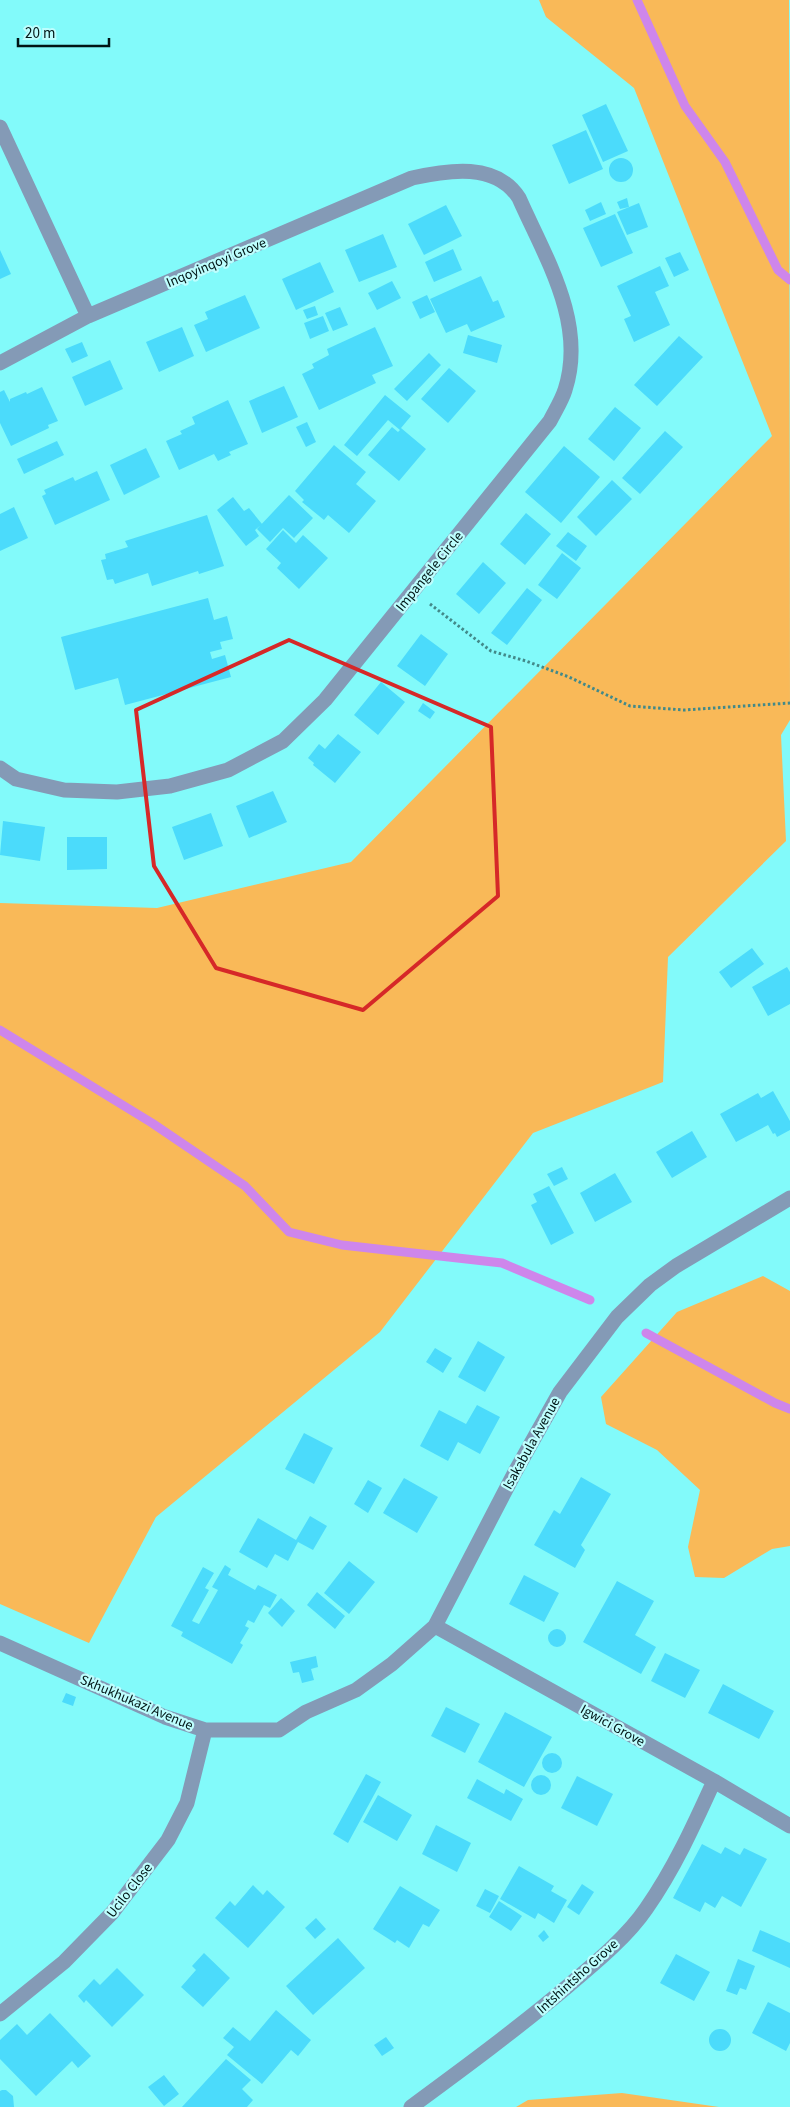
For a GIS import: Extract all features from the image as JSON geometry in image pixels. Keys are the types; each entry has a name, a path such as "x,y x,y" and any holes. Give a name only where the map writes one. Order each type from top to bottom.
{"street":[{"path":"0,127 88,316"},
{"name":"Impangele Circle","path":"0,768 16,779 64,790 117,792 170,786 228,770 282,741 325,700 550,421 565,390 571,363 572,334 565,303 519,198 512,188 490,174 461,171 437,172"},
{"name":"Inqoyinqoyi Grove","path":"0,363 88,316 412,178 437,172"},
{"name":"Isakabula Avenue","path":"306,1712 356,1690 392,1664 435,1626 515,1472 560,1392 617,1317 650,1285 676,1266 790,1198"},
{"name":"Igwici Grove","path":"435,1626 714,1781 790,1826"},
{"name":"Skhukhukazi Avenue","path":"0,1643 166,1717 205,1730 279,1730 306,1712"},
{"name":"Ucilo Close","path":"0,2014 64,1962 112,1913 168,1840 186,1803 205,1730"},
{"name":"Intshintsho Grove","path":"411,2107 523,2024 603,1957 645,1911 655,1896 692,1830 714,1781"}],"path":[{"path":"413,591 491,651 570,677 630,706 684,710 790,703"}],"highlighted area":[{"path":"289,640 491,727 498,896 363,1010 216,968 154,866 136,710"}],"shaded area":[{"path":"539,0 789,0 790,720 781,735 786,841 668,957 663,1082 533,1133 380,1332 156,1517 89,1643 0,1604 0,903 157,908 351,862 772,436 634,88 546,17"},
{"path":"763,1276 790,1291 790,1546 772,1549 724,1578 695,1577 688,1547 700,1490 657,1450 606,1424 601,1397 677,1312"},
{"path":"622,2093 719,2107 516,2107 528,2100"}],"building":[{"path":"606,104 628,151 603,162 582,115"},
{"path":"586,130 603,169 569,184 552,145"},
{"path":"621,158 630,161 633,170 630,179 621,182 612,179 609,170 612,161"},
{"path":"627,198 629,207 620,209 617,202"},
{"path":"601,202 606,214 590,221 585,210"},
{"path":"639,203 648,227 627,235 617,212"},
{"path":"446,205 462,236 424,255 408,224"},
{"path":"615,214 633,253 601,267 583,228"},
{"path":"383,234 397,267 359,282 345,250"},
{"path":"453,249 462,270 434,282 425,262"},
{"path":"0,250 11,274 0,279"},
{"path":"680,252 689,270 674,277 665,258"},
{"path":"320,262 334,292 296,310 282,279"},
{"path":"660,266 669,286 655,292 670,325 634,342 624,319 631,316 617,286"},
{"path":"481,276 493,302 498,300 505,317 471,332 467,324 446,333 430,299"},
{"path":"392,281 401,298 377,310 368,293"},
{"path":"245,295 260,328 206,352 194,325 208,319 205,312"},
{"path":"427,295 435,312 420,319 412,302"},
{"path":"315,306 318,315 307,319 303,310"},
{"path":"340,307 348,325 333,331 325,313"},
{"path":"323,316 329,331 310,339 304,323"},
{"path":"182,327 194,356 159,372 146,342"},
{"path":"375,327 393,366 372,375 376,383 319,410 302,374 314,368 312,364 329,355 327,349"},
{"path":"468,335 502,345 497,363 463,353"},
{"path":"679,336 703,357 657,406 634,385"},
{"path":"82,342 88,356 72,363 65,349"},
{"path":"429,353 441,365 407,401 394,389"},
{"path":"110,360 123,389 85,406 72,377"},
{"path":"449,368 476,391 448,423 421,399"},
{"path":"284,386 298,417 262,433 249,401"},
{"path":"42,387 58,421 48,425 49,428 11,446 0,423 0,392 4,390 10,402 10,399"},
{"path":"385,395 411,416 401,428 426,449 399,481 368,455 392,427 398,432 400,430 388,420 357,456 344,445"},
{"path":"228,400 248,444 229,452 231,455 218,461 214,454 179,470 166,441 182,434 180,431 195,424 192,417"},
{"path":"615,407 641,428 614,461 588,439"},
{"path":"307,422 316,442 306,447 296,427"},
{"path":"665,431 683,447 640,494 622,478"},
{"path":"57,441 64,455 24,474 17,459"},
{"path":"334,445 366,472 356,484 376,501 349,533 328,515 324,520 302,502 304,500 295,491"},
{"path":"564,446 600,477 561,523 525,492"},
{"path":"146,448 160,477 124,495 110,465"},
{"path":"97,471 110,500 55,525 42,496 46,494 44,490 73,477 75,481"},
{"path":"612,480 632,499 596,536 577,517"},
{"path":"289,495 313,518 294,538 283,528 270,542 257,529"},
{"path":"233,497 244,511 249,508 262,524 255,530 259,536 246,546 217,510"},
{"path":"14,507 28,538 0,551 0,514"},
{"path":"526,513 551,534 525,565 500,544"},
{"path":"207,515 224,566 199,574 198,571 152,586 148,573 115,584 113,579 107,580 101,560 106,559 105,554 128,547 125,541"},
{"path":"283,530 296,543 303,535 328,558 299,589 277,568 281,563 266,549"},
{"path":"568,532 587,546 576,561 556,546"},
{"path":"562,553 581,568 557,599 538,585"},
{"path":"483,562 506,583 479,614 456,594"},
{"path":"527,588 542,600 507,645 491,633"},
{"path":"208,598 214,620 227,616 233,639 220,642 222,649 210,652 212,659 225,655 231,677 125,705 118,678 75,690 61,637"},
{"path":"421,634 448,654 425,686 397,666"},
{"path":"381,682 405,702 378,735 354,715"},
{"path":"423,703 435,712 430,719 418,711"},
{"path":"338,734 361,752 335,783 313,765 314,763 308,758 319,744 325,749"},
{"path":"273,791 287,822 249,838 236,806"},
{"path":"211,813 223,846 184,860 172,827"},
{"path":"3,821 45,827 40,861 0,855"},
{"path":"67,837 107,837 107,869 67,870"},
{"path":"752,948 764,964 731,988 719,972"},
{"path":"787,967 790,972 790,1004 768,1016 752,987"},
{"path":"773,1091 790,1121 790,1130 777,1137 768,1125 736,1142 720,1114 758,1093 761,1098"},
{"path":"692,1131 707,1157 672,1178 656,1152"},
{"path":"562,1167 568,1179 554,1186 547,1174"},
{"path":"615,1173 632,1202 595,1222 580,1193"},
{"path":"549,1186 574,1233 551,1245 531,1205 537,1202 533,1194"},
{"path":"478,1341 505,1357 485,1392 458,1377"},
{"path":"435,1348 452,1358 443,1373 426,1362"},
{"path":"477,1405 500,1417 480,1454 458,1442 448,1461 420,1446 439,1410 466,1424"},
{"path":"304,1433 333,1448 314,1484 285,1469"},
{"path":"581,1477 611,1494 581,1545 585,1550 575,1568 534,1545 554,1510 560,1514"},
{"path":"404,1478 438,1497 417,1533 383,1513"},
{"path":"368,1480 382,1488 368,1513 354,1504"},
{"path":"310,1516 327,1526 313,1550 298,1542 288,1561 275,1554 267,1568 239,1552 258,1518 296,1540"},
{"path":"349,1561 375,1582 349,1614 324,1593"},
{"path":"225,1565 231,1569 228,1575 255,1590 258,1585 277,1595 270,1608 264,1605 254,1623 248,1620 245,1626 249,1628 240,1643 243,1645 232,1664 181,1636 183,1632 171,1626 203,1567 214,1573 205,1588 209,1590 192,1621 199,1624 218,1590 212,1587"},
{"path":"524,1575 559,1593 544,1622 509,1604"},
{"path":"617,1581 654,1601 635,1635 656,1647 641,1674 583,1642"},
{"path":"317,1592 345,1616 335,1629 307,1605"},
{"path":"281,1598 295,1611 282,1627 268,1613"},
{"path":"557,1629 563,1632 566,1638 563,1644 557,1647 551,1644 548,1638 551,1632"},
{"path":"665,1653 700,1670 685,1698 651,1681"},
{"path":"316,1656 318,1667 311,1669 314,1680 302,1683 299,1672 293,1673 290,1662"},
{"path":"723,1684 774,1711 759,1739 708,1713"},
{"path":"66,1693 76,1697 73,1706 62,1702"},
{"path":"446,1707 480,1724 465,1753 431,1736"},
{"path":"505,1712 552,1737 524,1787 478,1762"},
{"path":"552,1753 559,1756 562,1763 559,1770 552,1773 545,1770 542,1763 545,1756"},
{"path":"366,1774 381,1782 348,1843 333,1834"},
{"path":"541,1775 548,1778 551,1785 548,1792 541,1795 534,1792 531,1785 534,1778"},
{"path":"577,1776 613,1794 597,1826 561,1808"},
{"path":"477,1779 504,1794 506,1789 523,1799 511,1821 467,1798"},
{"path":"378,1795 412,1815 397,1841 363,1822"},
{"path":"436,1825 471,1843 457,1872 422,1854"},
{"path":"702,1844 721,1854 725,1847 740,1855 744,1848 767,1859 741,1907 722,1896 715,1908 705,1902 700,1912 673,1898"},
{"path":"519,1866 554,1886 551,1891 567,1900 554,1923 538,1913 535,1919 500,1899"},
{"path":"582,1884 594,1892 579,1915 567,1907"},
{"path":"253,1885 263,1895 267,1890 285,1907 248,1948 215,1918 230,1901 235,1906"},
{"path":"400,1886 440,1910 429,1927 423,1924 409,1948 397,1940 395,1943 373,1929"},
{"path":"485,1889 499,1896 490,1913 476,1906"},
{"path":"499,1901 522,1916 511,1931 489,1917"},
{"path":"316,1918 326,1929 315,1939 305,1928"},
{"path":"544,1930 549,1937 543,1942 538,1936"},
{"path":"760,1930 790,1943 790,1968 752,1951"},
{"path":"338,1938 365,1968 313,2015 286,1986"},
{"path":"204,1953 230,1978 203,2007 181,1987 196,1970 192,1966"},
{"path":"676,1954 710,1972 694,2001 660,1983"},
{"path":"738,1959 755,1966 746,1990 740,1988 737,1995 726,1991"},
{"path":"117,1968 144,1995 112,2027 86,2000 84,2003 78,1996 94,1979 100,1985"},
{"path":"768,2002 790,2013 790,2043 786,2051 752,2033"},
{"path":"276,2010 311,2040 298,2056 291,2050 262,2084 227,2055 234,2047 223,2038 233,2027 250,2041"},
{"path":"50,2013 91,2056 78,2068 72,2061 36,2096 0,2059 0,2040 17,2024 27,2035"},
{"path":"720,2029 728,2032 731,2040 728,2048 720,2051 712,2048 709,2040 712,2032"},
{"path":"386,2037 394,2048 382,2056 374,2045"},
{"path":"226,2059 251,2080 242,2089 253,2100 247,2107 182,2107"},
{"path":"164,2075 179,2094 164,2106 148,2087"},
{"path":"6,2090 13,2096 14,2107 0,2107 0,2091"}],"waterway":[{"path":"637,0 685,106 725,162 778,270 790,280"},
{"path":"0,1030 152,1123 245,1186 289,1232 342,1245 502,1263 590,1300"},
{"path":"646,1333 775,1403 790,1409"}]}
